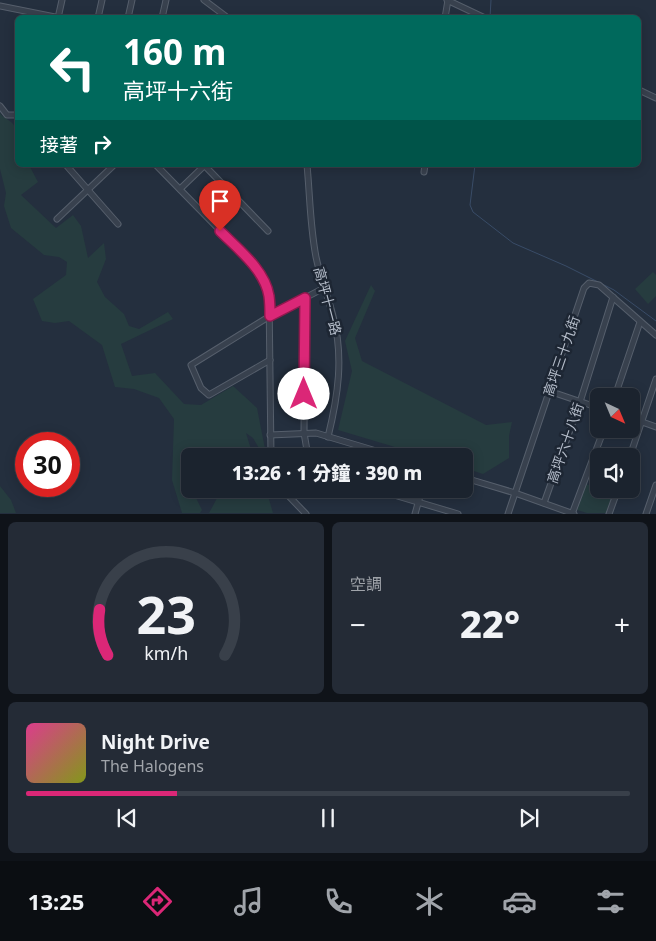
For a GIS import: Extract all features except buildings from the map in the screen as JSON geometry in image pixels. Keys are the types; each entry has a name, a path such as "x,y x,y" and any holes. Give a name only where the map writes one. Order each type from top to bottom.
{"street":[{"path":"59,15 62,0"},
{"path":"99,15 102,0"},
{"path":"129,15 132,0"},
{"path":"163,15 166,0"},
{"path":"204,0 224,15"},
{"path":"446,15 448,0 479,15"},
{"path":"0,6 48,15"},
{"path":"641,91 656,98"},
{"path":"0,106 7,115 15,115"},
{"path":"68,167 118,224"},
{"path":"57,219 112,167"},
{"path":"158,167 248,259 260,274 269,296 271,448"},
{"path":"180,190 202,167"},
{"path":"206,167 268,231"},
{"name":"高坪十一路","path":"307,167 310,226 316,260 339,341 340,372 337,402 328,437"},
{"path":"424,172 425,167"},
{"name":"高坪三十九街","path":"508,514 584,288 589,283 599,285 656,335"},
{"path":"270,360 209,395 201,388 191,365 270,316 324,288"},
{"name":"高坪六十八街","path":"544,503 580,402 613,297"},
{"path":"305,298 304,433 307,448"},
{"path":"618,388 640,322"},
{"path":"633,448 656,379"},
{"path":"549,391 590,405"},
{"path":"642,422 656,427"},
{"path":"270,435 316,433 366,448"},
{"path":"473,480 573,513 601,438"},
{"path":"646,514 656,485"},
{"path":"291,498 305,513"},
{"path":"405,498 458,514"},
{"path":"415,514 420,498"},
{"path":"610,514 615,498"}],"green space":[{"path":"0,113 15,127 15,167 30,167 38,182 21,195 56,228 73,215 81,226 88,258 104,243 106,259 97,282 105,297 124,314 129,326 139,329 168,312 173,319 121,344 132,376 155,373 184,404 201,405 233,386 257,408 265,448 259,448 253,438 246,433 251,448 181,448 181,498 196,498 202,510 200,513 182,513 172,480 174,419 159,398 134,389 115,387 102,345 69,321 55,323 42,321 33,299 66,275 67,262 59,257 44,255 11,228 4,206 6,193 0,169"},
{"path":"653,272 656,275 656,296 648,304 635,289"},
{"path":"371,285 375,291 355,338 362,361 486,425 512,422 509,436 509,458 483,474 473,471 473,448 398,448 338,430 352,371 345,341"},
{"path":"586,484 590,485 590,498 612,498 606,513 587,513 577,510"},
{"path":"0,486 11,500 16,513 0,513"},
{"path":"217,498 269,498 273,513 209,513"}],"waterway":[{"path":"490,15 491,0"},
{"path":"475,167 470,205 473,212 513,243 566,266 614,290 656,321"}],"route":[{"path":"220,231 260,274 269,296 270,316 305,298 304,394"}]}
